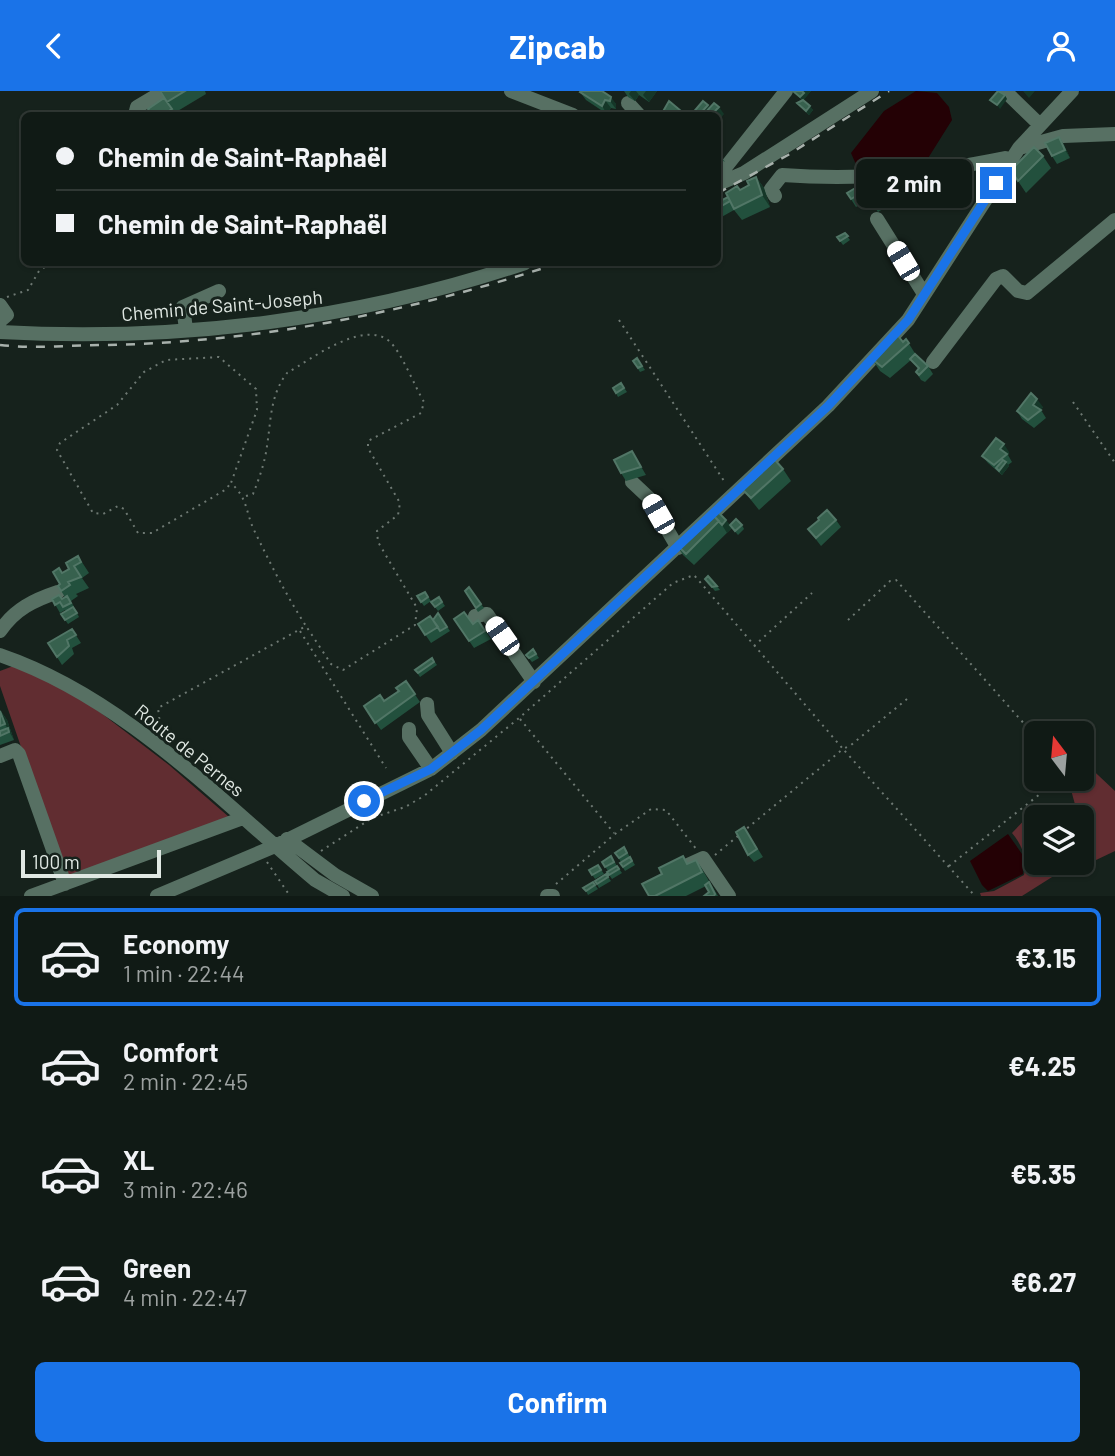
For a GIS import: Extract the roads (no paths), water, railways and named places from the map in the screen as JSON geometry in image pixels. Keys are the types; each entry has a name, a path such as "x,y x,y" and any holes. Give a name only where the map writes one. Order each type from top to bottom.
{"street":[{"path":"136,112 137,107 164,91"},
{"path":"511,91 565,112"},
{"path":"744,173 721,167 786,91"},
{"path":"721,183 744,173 872,91"},
{"path":"1005,91 1040,125"},
{"path":"157,896 274,846 431,769 534,682 828,406 908,320 1015,154 1072,91"},
{"path":"628,103 636,112"},
{"path":"775,196 771,189 782,175 839,179 915,175 1005,158 1062,136 1115,134"},
{"path":"877,219 924,295"},
{"path":"933,362 996,279 1003,276 1018,292 1027,293 1115,220"},
{"name":"Chemin de Saint-Joseph","path":"0,332 127,334 297,321 436,290 515,266"},
{"path":"187,329 183,307 219,291"},
{"path":"0,303 7,315 0,321"},
{"path":"632,482 648,497 678,548"},
{"path":"0,631 9,618 32,601 58,592"},
{"path":"475,616 487,614 534,682"},
{"name":"Route de Pernes","path":"0,655 72,685 144,736 316,880 342,896"},
{"path":"427,704 428,715 452,753"},
{"path":"409,729 408,737 431,769"},
{"path":"0,755 15,750 19,754 65,884"},
{"path":"31,896 243,818"},
{"path":"274,846 312,857 372,896"},
{"path":"671,873 704,858 729,896"}],"railway":[{"path":"721,191 788,155 889,91"},
{"path":"0,345 40,347 164,343 279,331 392,310 549,266"}]}
